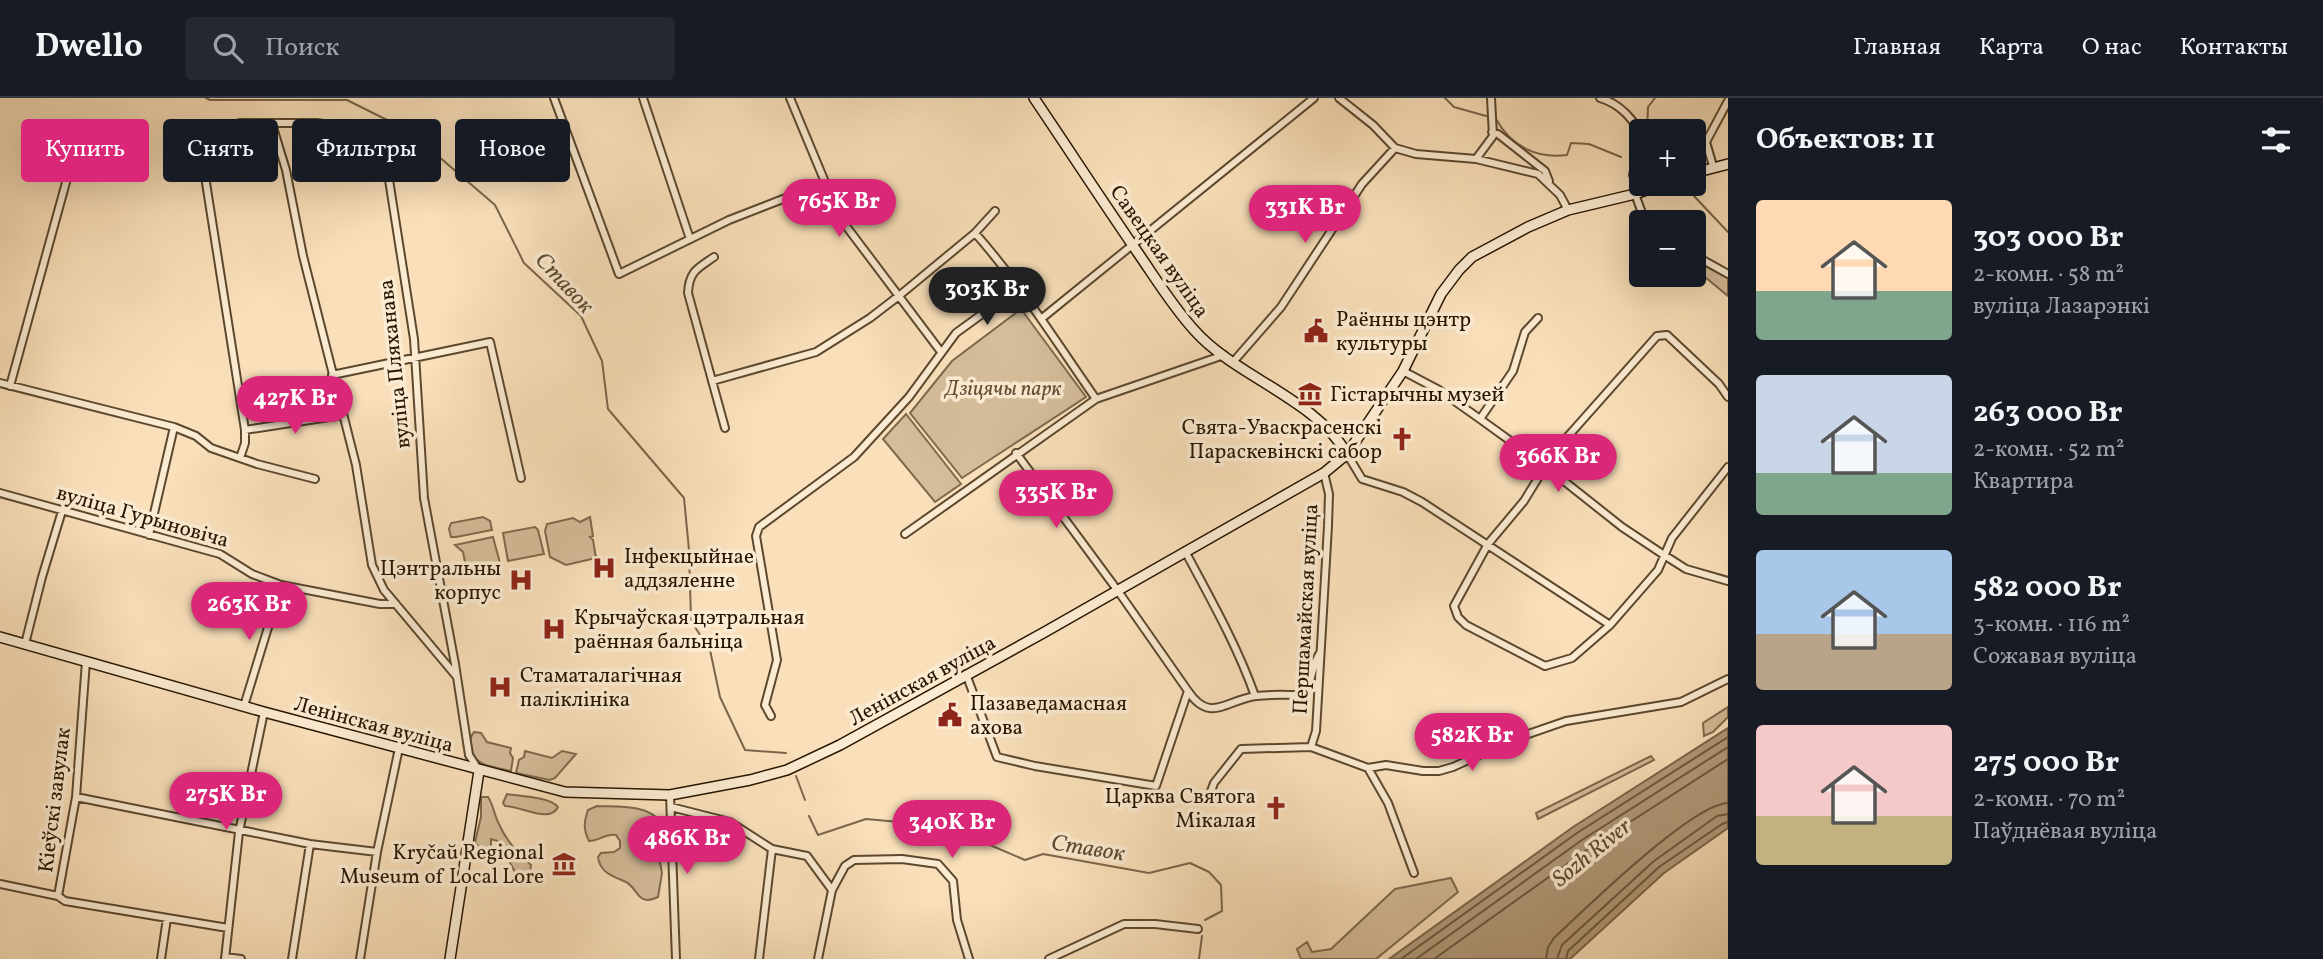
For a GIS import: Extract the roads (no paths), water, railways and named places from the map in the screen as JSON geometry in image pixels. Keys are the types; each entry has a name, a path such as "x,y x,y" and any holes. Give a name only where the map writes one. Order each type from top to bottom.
{"main road":[{"name":"Савецкая вуліца","path":"1034,98 1132,244 1196,332 1224,355 1306,412 1335,436 1347,454"},
{"path":"1706,169 1728,164"},
{"name":"Ленінская вуліца","path":"0,637 479,771 571,793 670,795 787,770 840,745 1324,473 1347,454 1403,371 1441,294 1458,270 1472,257 1567,210 1629,195"},
{"path":"450,959 479,771"}],"street":[{"path":"554,98 619,274 729,220 824,183"},
{"path":"643,98 690,239"},
{"path":"790,98 840,218 941,352"},
{"path":"1041,319 1314,98"},
{"path":"1339,98 1373,125 1395,148 1416,154 1476,159 1538,174 1560,195 1567,210"},
{"path":"1476,159 1488,145 1492,132 1491,98"},
{"path":"1600,98 1631,119"},
{"path":"1713,166 1706,142 1728,101"},
{"name":"вуліца Пляханава","path":"278,124 317,123 349,129 376,145 387,167 415,356 424,498 470,755 479,771"},
{"path":"1492,132 1545,171 1551,186"},
{"path":"278,144 331,375 356,465 372,565 384,590 458,678"},
{"path":"1234,361 1282,307 1362,184 1395,148"},
{"path":"10,386 66,182"},
{"name":"вуліца Пляханава","path":"206,182 245,430"},
{"path":"712,382 816,352 870,318 900,295 975,233 995,211"},
{"path":"975,233 997,258 1096,399"},
{"path":"714,257 693,272 688,281 688,293 725,428"},
{"path":"1706,262 1728,274"},
{"path":"771,716 765,705 777,660 756,536 760,527 854,457 909,397 956,333 1018,288"},
{"path":"1480,419 1513,371 1525,332 1538,318"},
{"path":"1728,397 1719,384 1667,335 1657,336 1545,466 1524,500 1488,544 1454,606 1458,617 1466,625 1545,666 1572,658 1596,640 1658,570 1672,538 1728,467"},
{"path":"331,375 490,342 521,478"},
{"path":"905,534 1096,399 1224,355"},
{"path":"1403,371 1438,390 1480,419 1622,527 1664,555 1686,569 1728,581"},
{"path":"0,383 174,427 196,436 212,448 315,479"},
{"path":"240,458 245,443 245,430 342,415"},
{"path":"149,535 174,427"},
{"path":"1016,453 1118,590 1195,702 1204,708 1216,708 1255,696 1301,695 1310,686 1314,661 1320,653"},
{"path":"1347,454 1362,479 1403,492 1488,544 1609,625"},
{"name":"Першамайская вуліца","path":"1311,747 1317,732 1328,526 1329,494 1324,473"},
{"name":"вуліца Гурыновіча","path":"0,493 220,554 252,574 281,585 380,604 396,604"},
{"path":"25,644 62,511"},
{"path":"1185,551 1220,616 1246,670 1255,696"},
{"path":"244,706 281,585"},
{"name":"Кіеўскі завулак","path":"86,661 76,797 58,896 65,901 228,928"},
{"path":"966,674 997,757 1156,786 1188,691"},
{"path":"1209,797 1213,783 1241,749 1311,747 1368,768 1386,765 1439,771 1554,725 1681,702 1728,679"},
{"path":"241,959 225,958 239,832 264,712"},
{"path":"360,959 377,852 399,748"},
{"path":"1368,768 1388,803 1414,873"},
{"path":"670,795 676,959"},
{"path":"76,797 239,832 377,852"},
{"path":"671,807 730,822 772,849 807,856 832,890"},
{"path":"292,959 310,844"},
{"path":"759,959 772,849"},
{"path":"818,959 832,890 845,866 854,860 902,859 938,864 953,881 957,920 969,959"},
{"path":"0,884 58,896"},
{"path":"161,959 167,918"},
{"path":"1049,959 1124,924 1198,929"}],"water":[{"name":"Sozh River","path":"1728,728 1728,828 1664,873 1570,959 1389,959 1573,827"}],"waterway":[{"name":"Ставок","path":"206,98 347,100 409,131 495,205 524,263 581,316 602,361 608,409 684,498 691,621 710,650 720,697 745,750 786,753"},
{"path":"1445,98 1454,107 1486,116"},
{"path":"1648,119 1648,107 1655,98"},
{"path":"1496,119 1509,137 1535,152 1567,155 1571,143 1589,144 1621,157"},
{"path":"1694,196 1728,232"},
{"name":"Ставок","path":"796,776 805,800"},
{"name":"Ставок","path":"809,816 818,835 866,819 932,825 930,844 990,845 1025,860 1043,854 1149,873 1190,863 1209,872 1221,885 1222,911 1205,920"},
{"name":"Ставок","path":"1199,959 1202,936"}],"place":[{"name":"Раённы цэнтр культуры","path":"1316,331"},
{"name":"Гістарычны музей","path":"1310,394"},
{"name":"Свята-Уваскрасенскі Параскевінскі сабор","path":"1402,439"},
{"name":"Інфекцыйнае аддзяленне","path":"604,568"},
{"name":"Цэнтральны корпус","path":"521,580"},
{"name":"Крычаўская цэтральная раённая бальніца","path":"554,629"},
{"name":"Стаматалагічная паліклініка","path":"500,687"},
{"name":"Пазаведамасная ахова","path":"950,715"},
{"name":"Царква Святога Мікалая","path":"1276,808"},
{"name":"Kryčaŭ Regional Museum of Local Lore","path":"564,864"}],"park label":[{"name":"Дзіцячы парк","path":"1003,388"}]}
